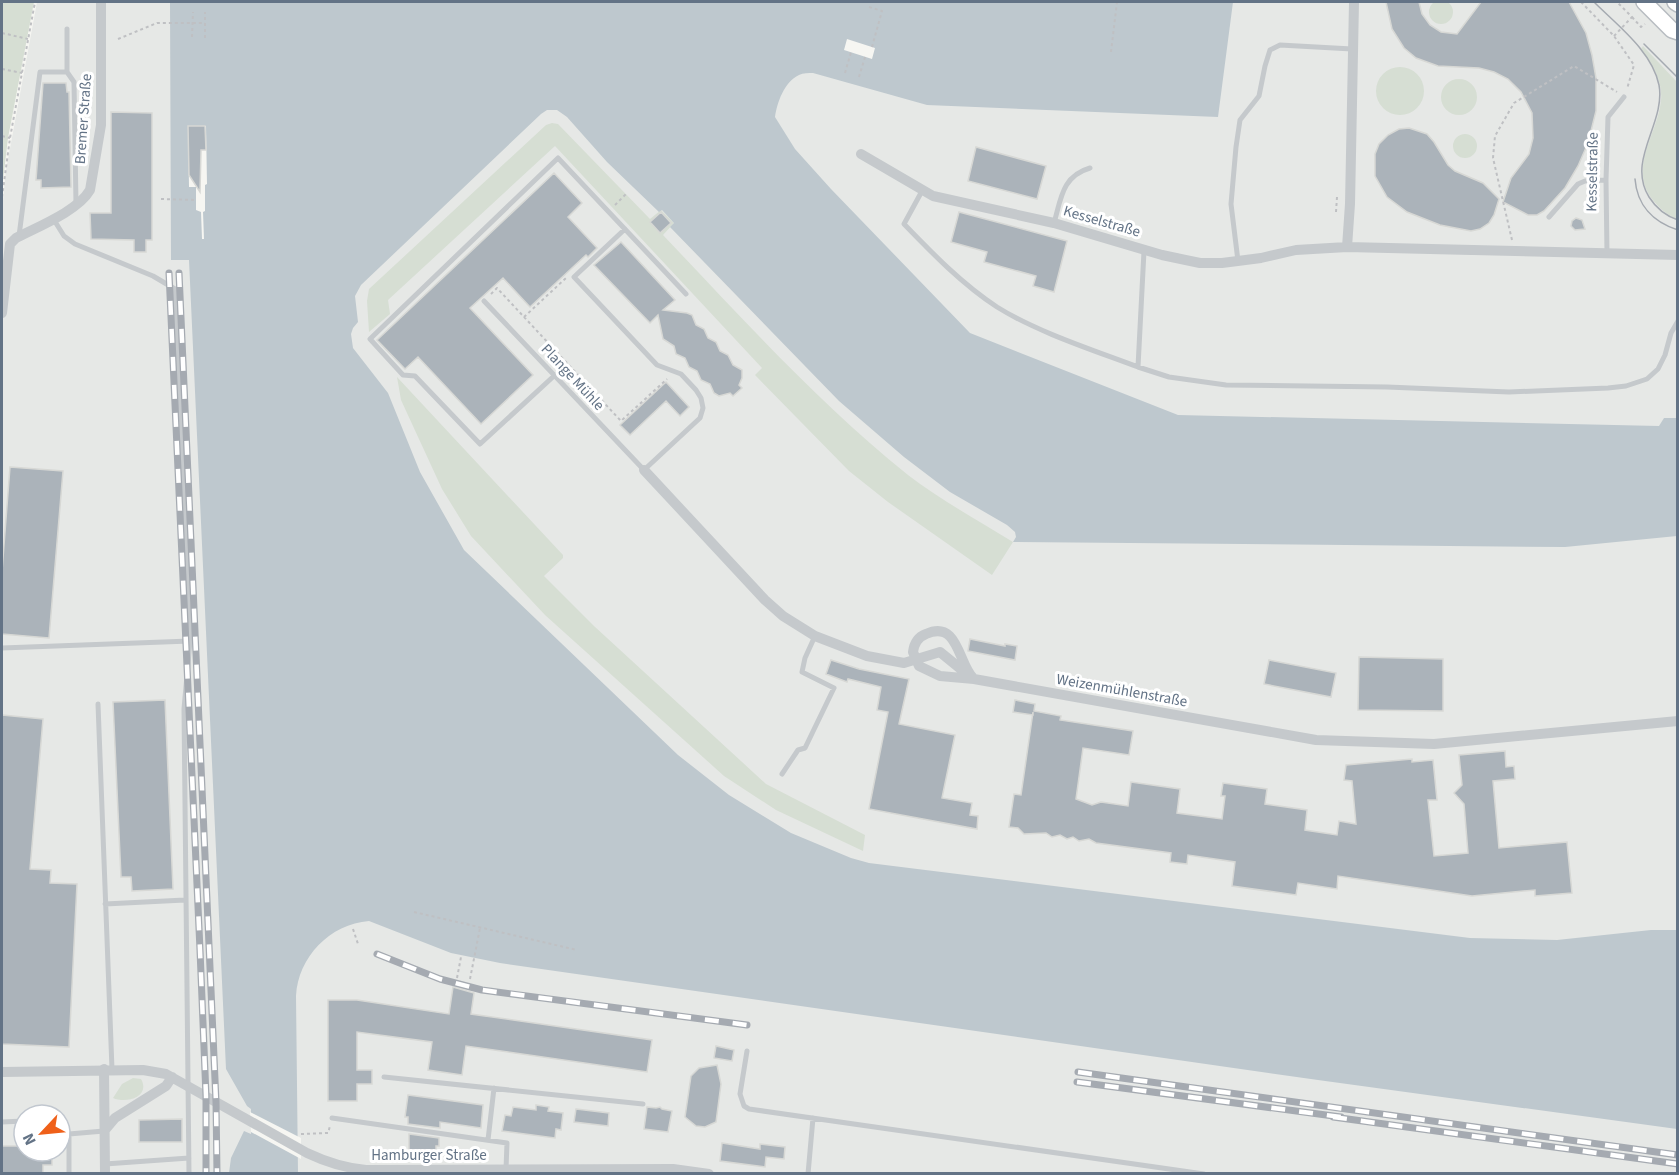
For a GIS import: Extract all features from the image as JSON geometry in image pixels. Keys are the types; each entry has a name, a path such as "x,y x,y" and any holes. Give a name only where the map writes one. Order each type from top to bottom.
{"main road":[{"path":"1644,2 1672,30 1677,32"}],"street":[{"name":"Bremer Straße","path":"20,236 76,206 86,198 90,190 101,125 101,2"},
{"path":"1347,247 1354,2"},
{"name":"Kesselstraße","path":"861,154 933,195 1054,223 1162,255 1200,262 1261,258 1296,249 1347,247 1677,255"},
{"path":"2,313 7,252 10,244 20,236"},
{"name":"Weizenmühlenstraße","path":"644,470 765,600 783,616 815,636 867,656 904,663 940,652 974,679 1316,740 1434,744 1677,721"},
{"path":"940,631 955,641 967,672 974,679 940,676 919,666 913,652 916,641 927,633 940,631"},
{"path":"2,1072 108,1069 104,1131 105,1169"},
{"name":"Hamburger Straße","path":"108,1069 143,1070 172,1077 307,1153 326,1162 348,1168 475,1172 673,1169 709,1173"},
{"path":"104,1131 116,1118 166,1086 172,1077"}],"lane":[{"path":"67,29 67,72 74,82 76,206"},
{"path":"1238,261 1231,204 1240,120 1259,96 1270,50 1280,45 1352,49"},
{"path":"20,236 40,72 67,72"},
{"name":"Kesselstraße","path":"1607,254 1608,117 1624,97"},
{"path":"555,375 480,444 415,375 403,375 370,339 558,158 686,294"},
{"path":"1054,223 1065,186 1076,173 1090,168"},
{"path":"1549,217 1578,184 1585,181 1606,180"},
{"path":"922,190 904,224 943,265 998,307 1051,333 1169,377 1226,385 1387,387 1509,392 1608,388 1626,386 1647,379 1658,369 1677,321"},
{"path":"53,219 64,236 75,244 153,276 175,289 190,641 184,710 189,1173"},
{"path":"625,229 574,277 655,363 681,374 701,398 703,408 700,418 644,470"},
{"path":"1138,367 1144,249"},
{"name":"Plange Mühle","path":"484,301 644,470"},
{"path":"782,774 798,750 805,748 834,688 802,672 805,658 815,636"},
{"path":"2,648 190,641"},
{"path":"98,704 108,1069"},
{"path":"105,904 185,900"},
{"path":"747,1052 740,1094 744,1106 813,1118 1204,1173"},
{"path":"384,1077 643,1104"},
{"path":"488,1140 494,1088"},
{"path":"332,1118 507,1143 506,1172"},
{"path":"808,1173 813,1118"},
{"path":"72,1134 104,1131"},
{"path":"105,1169 189,1158"}],"path":[{"path":"2,197 9,138 35,2"},
{"path":"1111,52 1117,2"},
{"path":"1514,251 1493,158 1495,136 1514,103 1574,66 1624,97 1634,65 1614,36 1581,2"},
{"path":"1617,2 1641,27 1649,20"},
{"path":"870,6 882,10 872,47"},
{"path":"192,38 193,12"},
{"path":"205,12 205,38"},
{"path":"1614,36 1632,17"},
{"path":"118,39 157,23 205,23"},
{"path":"2,33 28,39"},
{"path":"845,73 851,52"},
{"path":"859,77 865,57"},
{"path":"2,69 22,73"},
{"path":"2,136 9,138"},
{"path":"613,207 626,194"},
{"path":"161,199 196,200"},
{"path":"524,317 571,273 574,277"},
{"path":"497,288 621,421 675,371"},
{"path":"414,912 577,950"},
{"path":"470,979 480,928"},
{"path":"353,929 358,944"},
{"path":"457,978 461,957"},
{"path":"301,1134 321,1133"}],"shaded area":[{"path":"1441,0 1446,1 1452,7 1452,17 1446,23 1441,24 1436,23 1430,17 1429,12 1430,7 1436,1"},
{"path":"2,2 34,2 8,138 2,189"},
{"path":"37,2 1677,2 1677,1173 2,1174 2,210 6,170"},
{"path":"170,2 1233,2 1218,117 927,105 806,73 794,78 785,88 775,117 795,149 831,189 970,333 1178,415 1659,426 1664,418 1677,418 1677,536 1565,547 1013,542 1016,537 1015,532 1007,525 950,492 904,457 839,401 670,227 674,223 662,210 659,212 607,162 567,117 557,110 547,110 541,114 361,285 355,296 358,322 351,334 353,348 388,393 420,472 464,550 678,755 729,795 791,833 869,863 1470,938 1557,940 1651,930 1677,930 1677,1129 500,963 451,953 369,921 341,928 329,936 310,956 298,982 296,996 298,1173 229,1173 231,1158 244,1131 251,1134 251,1109 247,1106 226,1069 189,260 171,260"},
{"path":"1643,46 1677,82 1677,219 1657,205 1645,187 1643,175 1646,150 1659,112 1661,93 1656,73 1641,49"},
{"path":"1400,67 1417,74 1424,91 1417,108 1400,115 1383,108 1376,91 1383,74"},
{"path":"1459,79 1472,84 1477,97 1472,110 1459,115 1446,110 1441,97 1446,84"},
{"path":"558,124 650,219 661,210 674,223 663,235 781,359 843,419 920,484 1013,542 992,575 888,502 849,471 755,375 762,368 555,146 388,300 390,314 369,332 367,301 369,289 546,125"},
{"path":"1465,134 1474,137 1477,146 1474,155 1465,158 1456,155 1453,146 1456,137"},
{"path":"397,377 563,555 563,558 544,576 594,626 766,784 865,835 863,851 776,810 724,776 545,615 471,536 442,489 401,400"},
{"path":"133,1078 141,1079 143,1090 140,1095 124,1100 113,1098 122,1084"}],"pier":[{"path":"847,39 875,48 872,59 844,50"},
{"path":"188,126 206,126 207,184 205,185 205,211 203,212 204,239 202,239 201,212 196,210 196,187 189,187"},
{"path":"250,1112 301,1138 301,1159 251,1132"}],"building":[{"path":"1386,2 1419,2 1422,14 1430,25 1441,32 1457,34 1481,2 1569,2 1586,33 1592,55 1596,78 1596,111 1588,143 1578,166 1565,188 1544,211 1537,215 1528,215 1503,202 1511,178 1529,154 1533,138 1532,113 1521,92 1508,79 1494,72 1479,68 1438,66 1416,58 1404,48 1392,29"},
{"path":"43,83 66,83 67,92 69,92 71,187 41,188 41,180 36,180"},
{"path":"111,112 152,113 152,240 146,240 146,252 134,252 134,240 91,239 90,213 111,213"},
{"path":"188,126 205,126 206,150 201,150 200,192 189,175"},
{"path":"1409,128 1427,134 1448,165 1455,171 1483,183 1499,199 1489,223 1480,229 1471,231 1440,225 1407,212 1387,197 1375,176 1375,154 1379,144 1388,135 1399,129"},
{"path":"976,147 1046,166 1037,199 968,181"},
{"path":"554,173 582,203 568,217 597,248 588,257 586,255 530,307 503,278 470,308 533,375 481,424 418,357 405,369 377,340"},
{"path":"661,212 671,223 660,233 650,222"},
{"path":"959,212 1067,241 1054,292 1033,286 1036,276 984,262 987,252 951,242"},
{"path":"1576,218 1582,220 1585,229 1575,230 1571,226 1572,221"},
{"path":"621,242 675,300 663,310 692,315 696,325 704,329 708,338 716,342 720,351 728,355 733,365 742,370 739,385 742,388 733,396 730,393 719,396 714,393 710,384 701,380 697,371 689,367 685,358 676,354 674,346 663,339 658,315 650,323 594,265"},
{"path":"666,382 689,407 680,416 666,401 630,435 620,425"},
{"path":"10,467 63,471 49,638 2,634 2,571"},
{"path":"970,639 1017,646 1015,660 968,651"},
{"path":"1359,657 1443,659 1443,711 1358,710"},
{"path":"831,660 859,669 909,679 899,724 955,735 942,798 972,803 970,815 978,816 977,829 869,809 888,712 877,710 881,687 848,679 847,682 826,674"},
{"path":"1269,660 1336,673 1331,697 1264,684"},
{"path":"165,700 173,889 132,891 131,877 121,877 113,702"},
{"path":"1015,700 1035,704 1034,711 1061,716 1060,720 1133,731 1129,755 1083,748 1076,799 1092,805 1101,802 1128,806 1131,782 1180,789 1177,813 1222,819 1225,796 1221,796 1223,783 1267,789 1265,804 1307,810 1305,830 1337,835 1339,821 1356,824 1352,781 1344,780 1346,765 1412,759 1412,762 1433,760 1437,800 1428,800 1434,856 1468,853 1464,804 1454,793 1462,785 1459,755 1505,751 1506,767 1514,766 1515,779 1493,781 1499,848 1567,842 1572,893 1535,896 1535,890 1472,896 1338,876 1337,889 1298,883 1296,895 1232,886 1235,862 1188,855 1187,864 1170,862 1171,853 1096,843 1089,839 1079,841 1073,837 1067,839 1060,835 1052,837 1046,833 1024,834 1018,828 1009,827 1014,794 1021,795 1033,715 1013,712"},
{"path":"2,715 43,719 30,869 51,870 50,883 77,884 69,1047 2,1044"},
{"path":"453,987 474,993 471,1014 652,1040 647,1072 466,1046 462,1075 428,1070 432,1042 357,1032 357,1070 372,1070 372,1084 357,1084 357,1101 328,1101 328,1000 357,1000 449,1014"},
{"path":"716,1046 734,1050 732,1061 714,1058"},
{"path":"717,1065 721,1084 716,1122 705,1127 696,1126 685,1117 691,1076 699,1068"},
{"path":"408,1095 483,1105 481,1128 440,1122 440,1128 408,1124 408,1117 405,1117"},
{"path":"536,1105 549,1107 548,1111 563,1113 561,1130 556,1129 555,1138 502,1131 505,1115 511,1116 513,1107 536,1110"},
{"path":"647,1107 660,1107 672,1111 668,1132 644,1129"},
{"path":"576,1109 609,1113 608,1126 574,1122"},
{"path":"182,1119 182,1142 139,1142 139,1120"},
{"path":"409,1134 439,1138 436,1154 409,1154"},
{"path":"722,1143 760,1149 760,1144 785,1147 784,1159 766,1157 765,1167 720,1161"},
{"path":"2,1146 12,1146 12,1163 52,1163 52,1165 43,1165 43,1173 2,1173"}],"tram line":[{"path":"1594,2 1633,39 1655,73 1660,99 1644,155 1643,183 1655,205 1665,214 1678,220"},
{"path":"1644,44 1678,78"},
{"path":"1635,179 1639,197 1648,211 1661,222 1678,230"}],"railway":[{"path":"169,273 206,1096 206,1174"},
{"path":"179,273 216,1102 217,1174"},
{"path":"377,954 440,979 482,990 747,1025"},
{"path":"1078,1072 1678,1155"},
{"path":"1077,1082 1341,1117"},
{"path":"1333,1117 1678,1164"}]}
